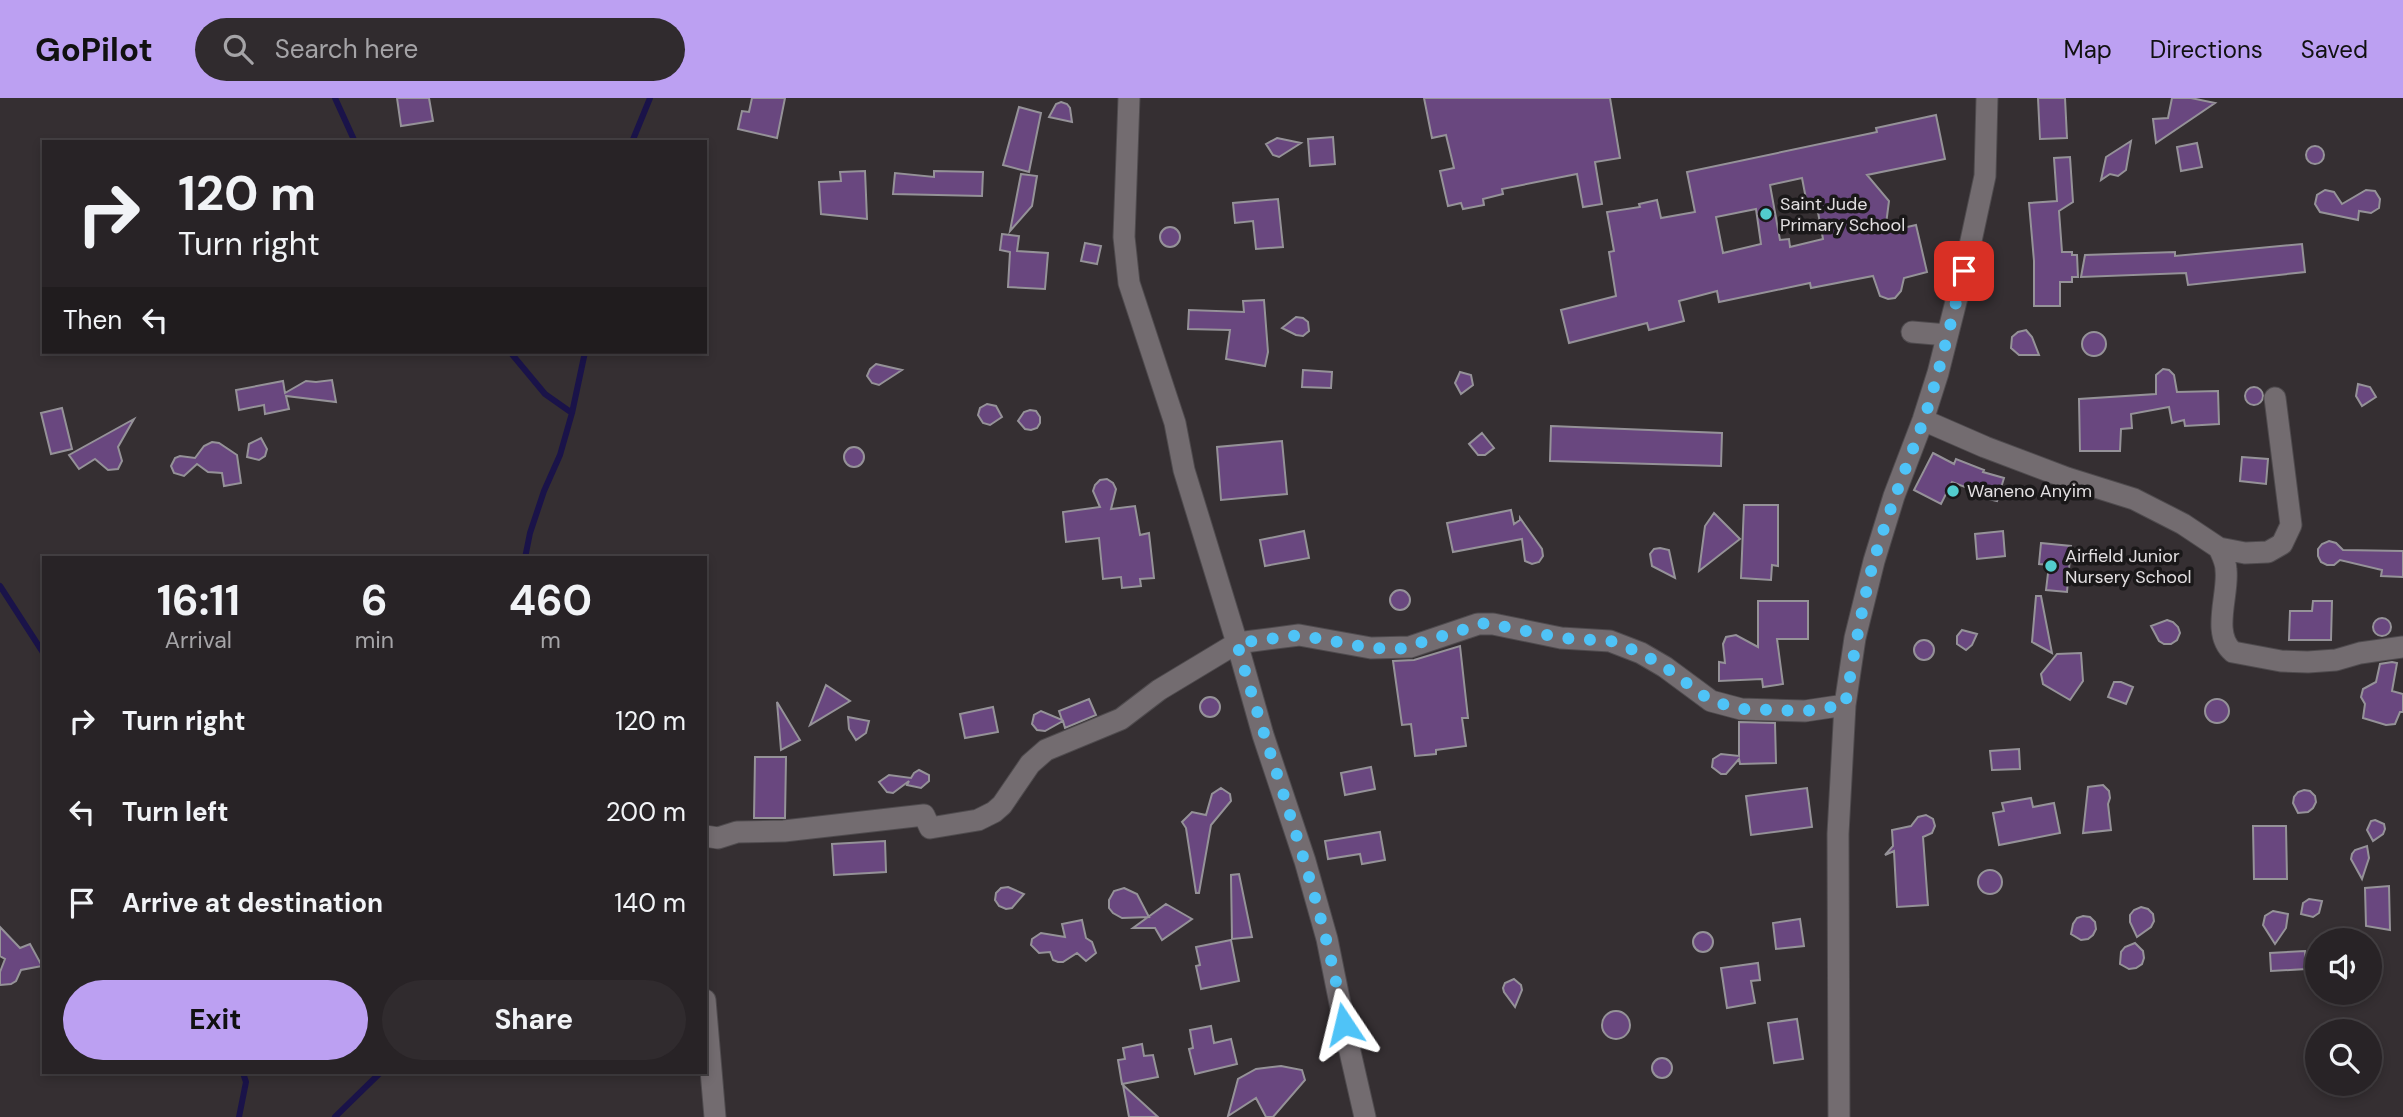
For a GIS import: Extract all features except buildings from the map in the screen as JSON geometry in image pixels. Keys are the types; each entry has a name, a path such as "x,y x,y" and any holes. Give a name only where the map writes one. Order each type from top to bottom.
{"street":[{"path":"1129,98 1124,237 1129,283 1175,423 1184,470 1263,735 1305,861 1327,939 1365,1117"},
{"path":"1839,1117 1838,846 1845,705 1856,638 1874,561 1894,496 1923,420 1969,250 1985,176 1987,98"},
{"path":"1912,332 1947,335"},
{"path":"1923,420 2067,478 2134,499 2183,524 2219,548 2245,553 2268,552 2282,544 2291,525 2275,398"},
{"path":"2219,548 2227,572 2224,638 2227,647 2233,652 2281,661 2308,662 2336,660 2360,653 2403,647"},
{"path":"707,836 718,838 737,832 784,831 924,815 930,828 978,820 1002,805 1030,764 1046,750 1121,719 1159,690 1237,643 1299,635 1371,648 1399,649 1485,623 1562,638 1611,641 1641,653 1665,667 1711,701 1741,709 1805,711 1845,705"},
{"path":"707,1023 715,1117"}],"waterway":[{"path":"335,98 354,140"},
{"path":"633,140 650,98"},
{"path":"512,354 545,394 572,413"},
{"path":"525,556 544,491 560,455 585,354"},
{"path":"0,586 42,651"},
{"path":"239,1117 246,1082 243,1074"},
{"path":"335,1117 379,1074"}],"place":[{"name":"Saint Jude Primary School","path":"1766,214"},
{"name":"Waneno Anyim","path":"1953,491"},
{"name":"Airfield Junior Nursery School","path":"2051,566"}],"route":[{"path":"1344,1024 1327,939 1237,643 1299,635 1371,648 1399,649 1485,623 1562,638 1611,641 1641,653 1665,667 1711,701 1741,709 1805,711 1845,705 1856,638 1874,561 1938,373 1964,271"}]}
